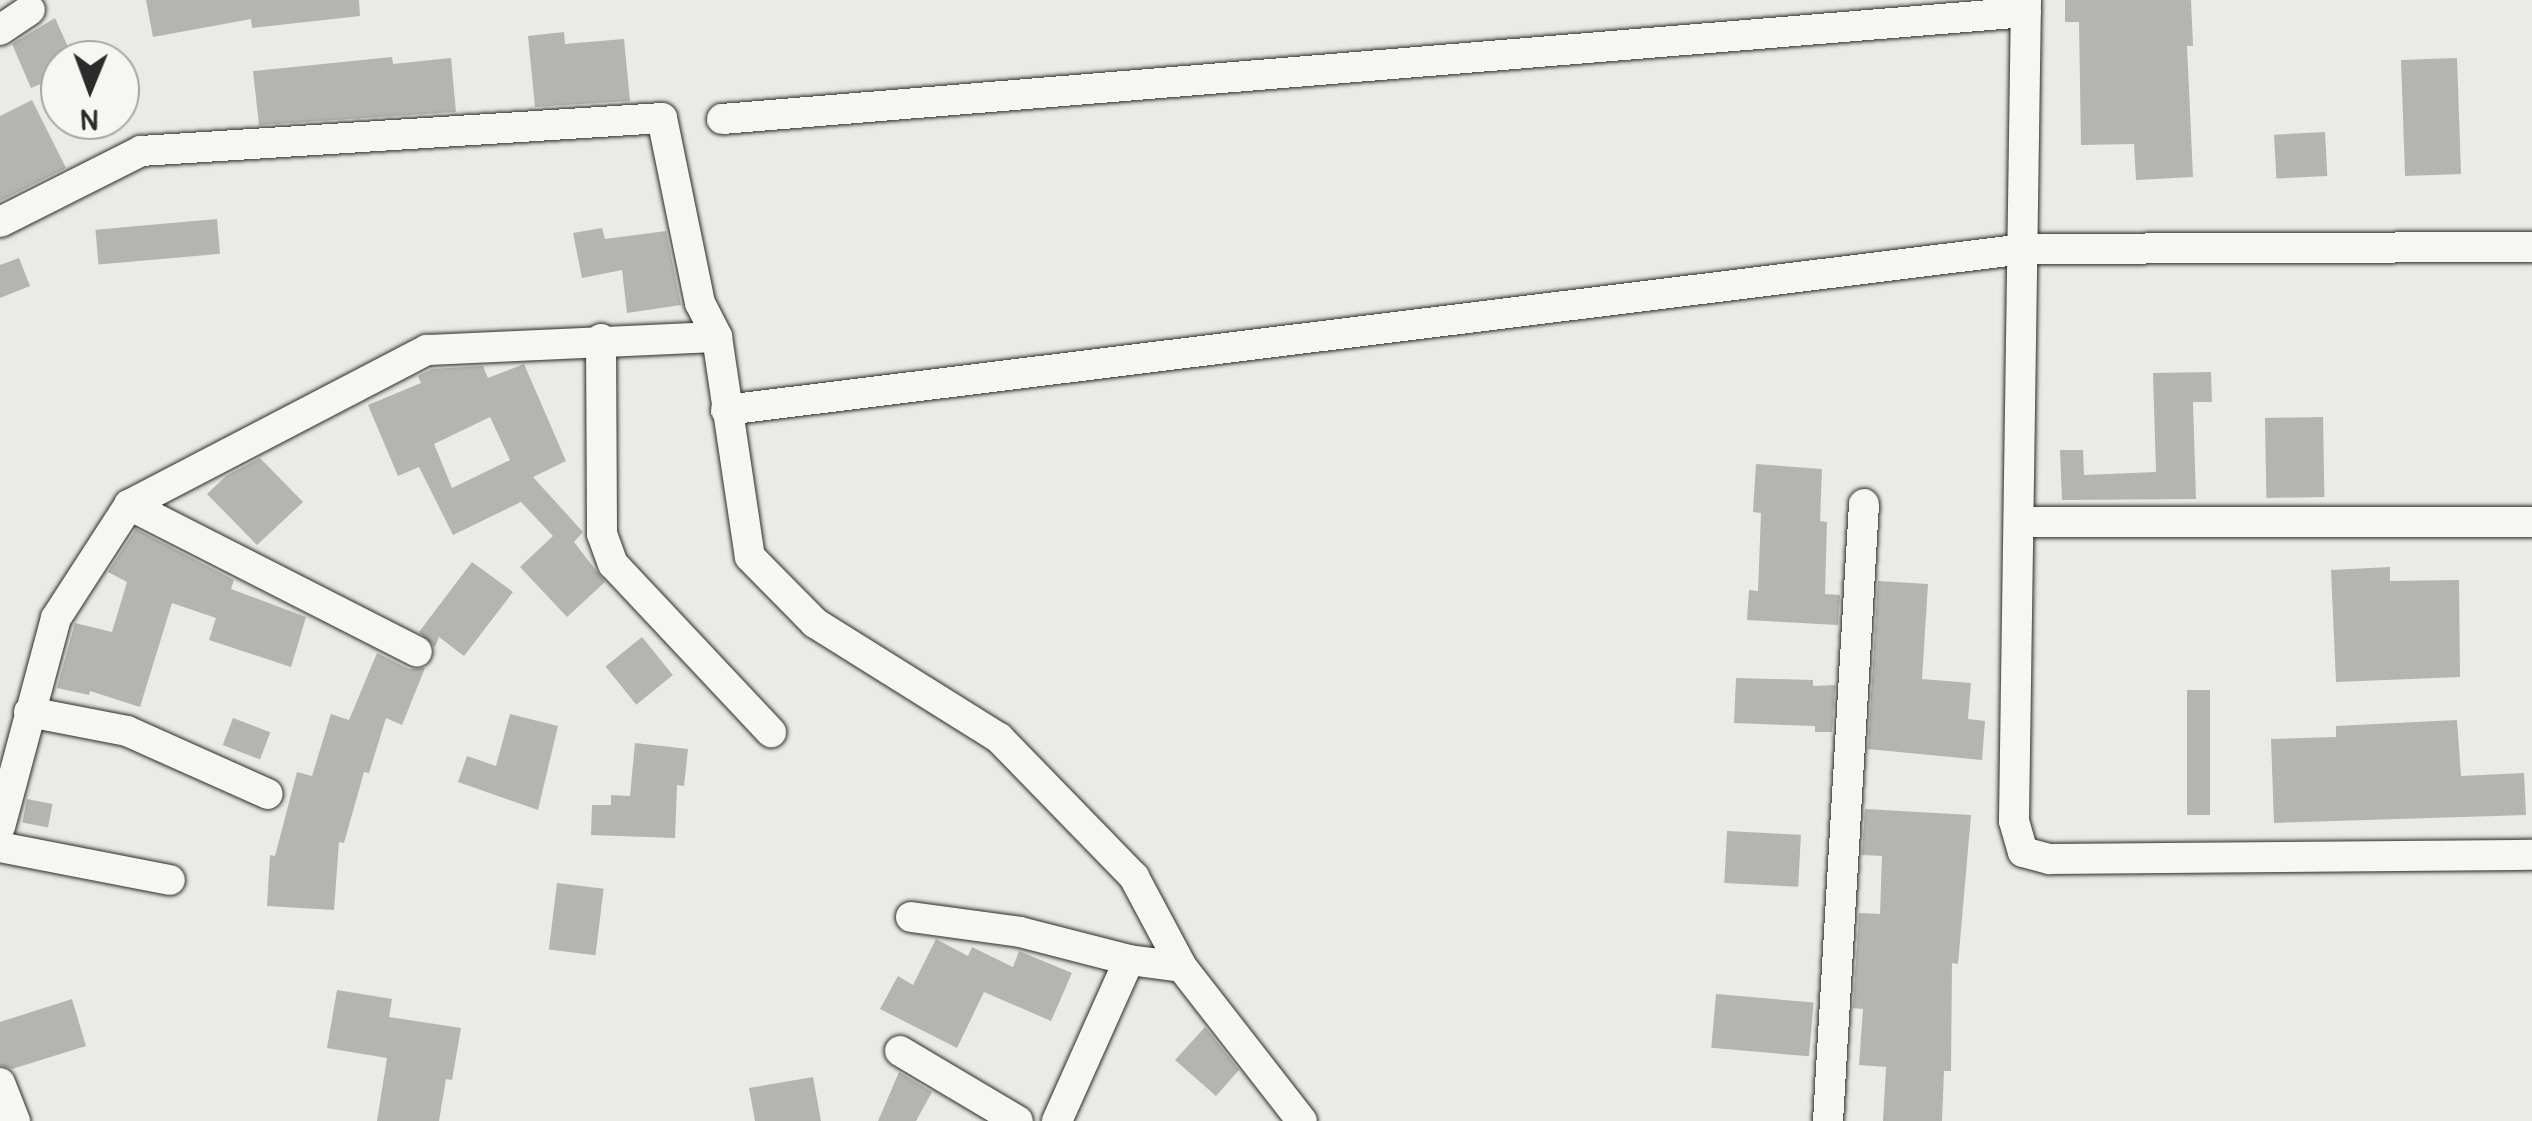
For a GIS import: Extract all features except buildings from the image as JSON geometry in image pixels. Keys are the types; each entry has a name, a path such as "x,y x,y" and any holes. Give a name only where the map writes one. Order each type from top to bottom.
{"street":[{"path":"722,119 2026,6 2022,522 2014,821 2024,852 2050,860 2532,855"},
{"path":"0,30 30,10"},
{"path":"0,222 141,151 662,118 700,303 717,336 750,556 815,623 1000,738 1134,877 1182,967 1276,1093 1302,1121"},
{"path":"726,410 2024,249 2532,247"},
{"path":"0,826 56,618 129,505 427,350 717,336"},
{"path":"601,340 602,534 613,564 771,732"},
{"path":"1828,1121 1864,504"},
{"path":"129,505 416,652"},
{"path":"2022,522 2532,522"},
{"path":"29,712 127,731 268,794"},
{"path":"0,847 170,880"},
{"path":"911,917 1020,932 1129,960 1182,967"},
{"path":"1057,1121 1129,960"},
{"path":"900,1051 1018,1121"},
{"path":"0,1083 15,1121"},
{"path":"1262,1121 1276,1093"}]}
